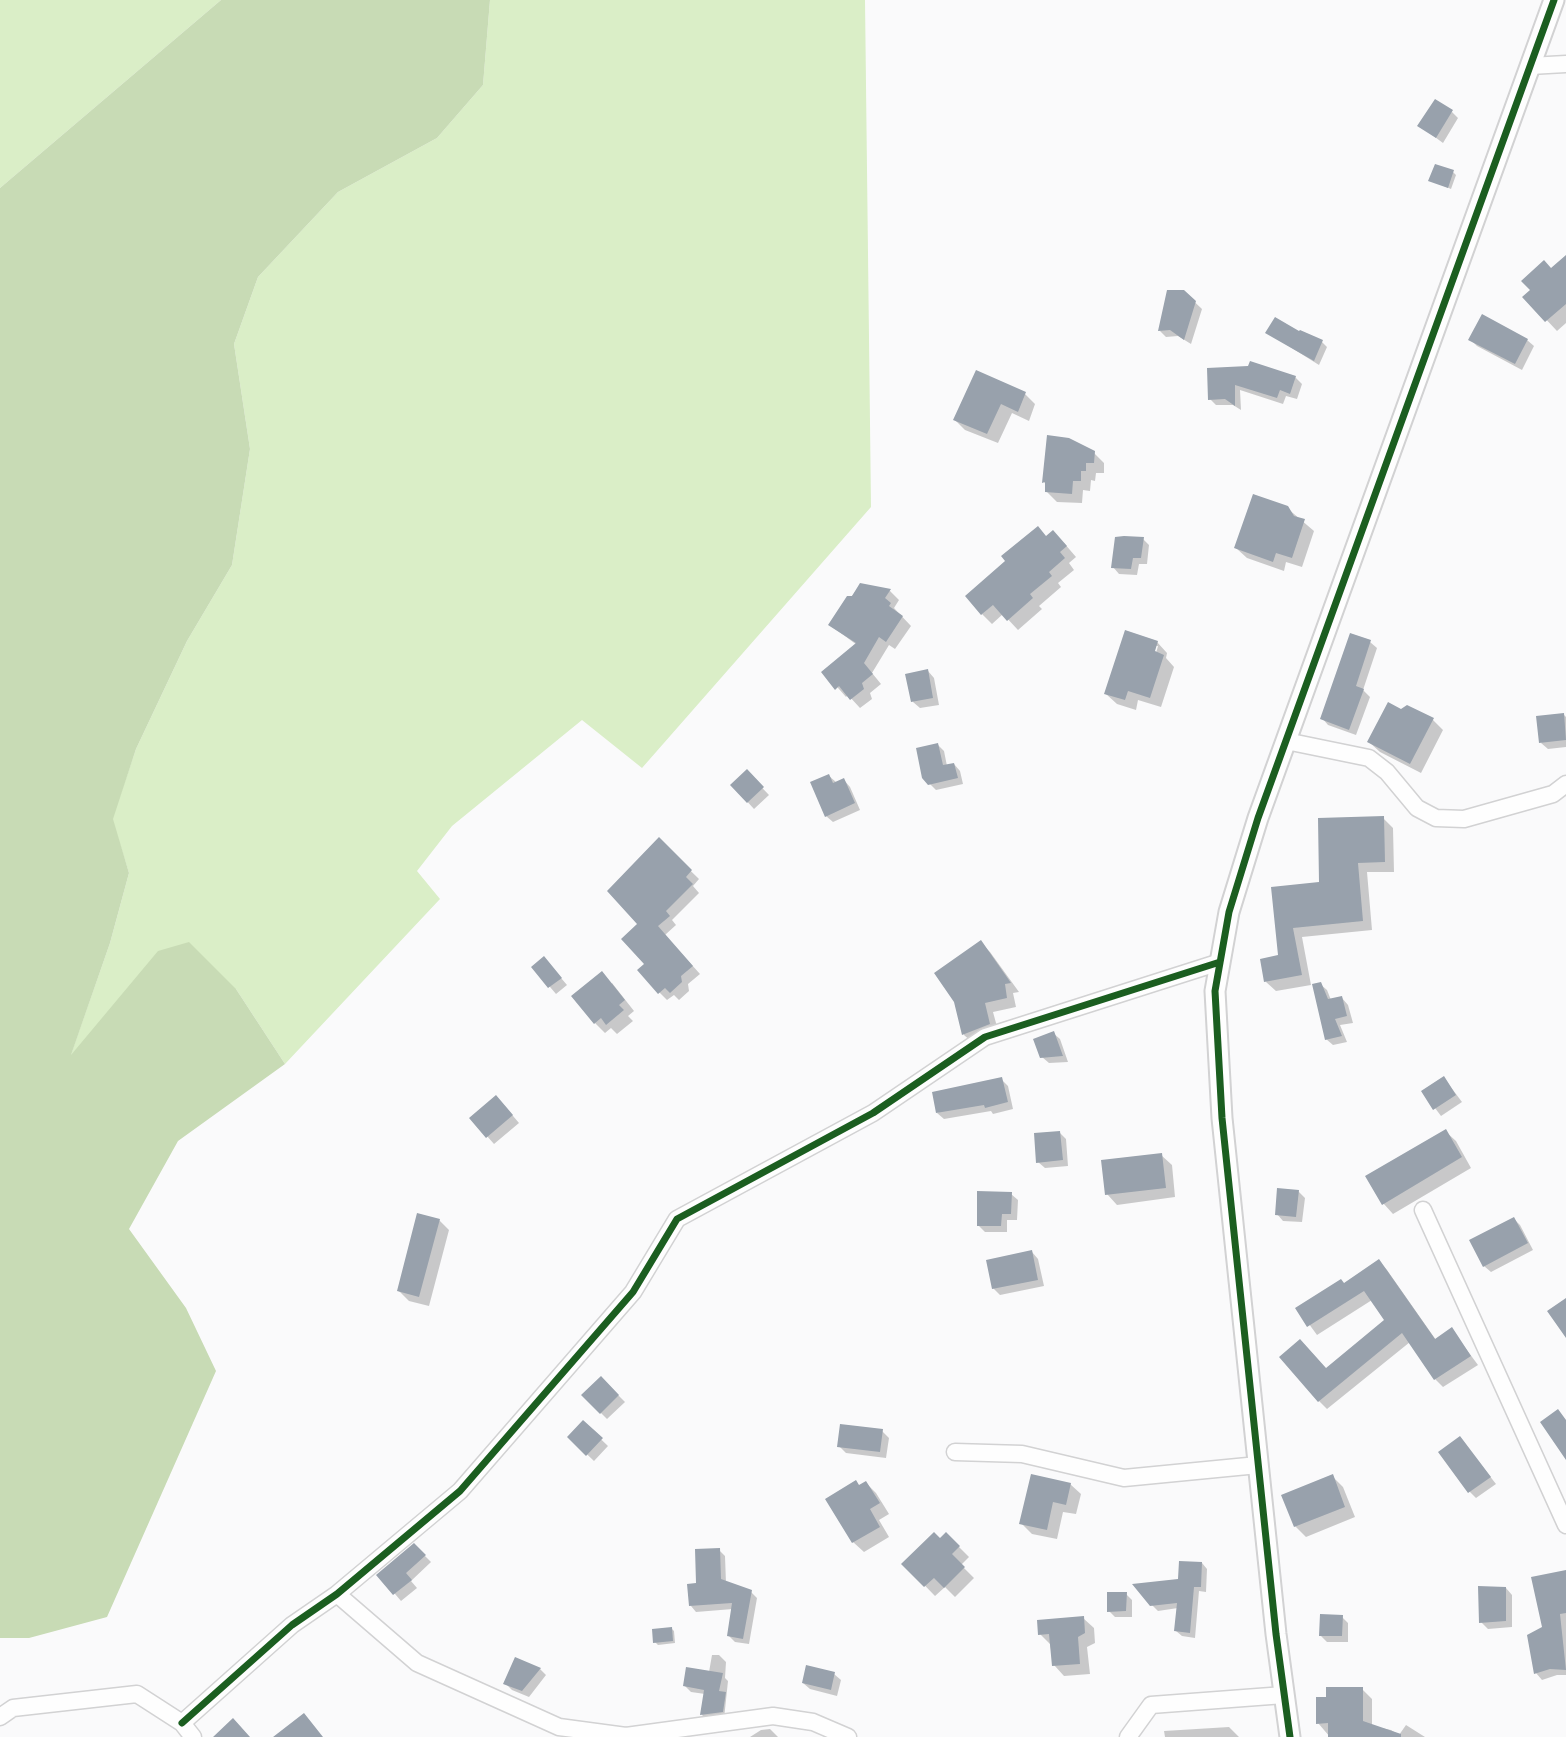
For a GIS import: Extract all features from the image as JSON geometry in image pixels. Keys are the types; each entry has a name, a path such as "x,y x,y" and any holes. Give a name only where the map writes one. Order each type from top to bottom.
{"street":[{"path":"1290,1737 1258,1465 1223,1118 1214,991 1229,912 1258,818 1554,0"},
{"path":"1530,66 1566,64"},
{"path":"1286,741 1369,758 1387,772 1417,808 1436,818 1464,819 1553,794 1566,784"},
{"path":"182,1723 292,1625 337,1594 460,1491 633,1292 677,1219 873,1113 985,1037 1220,962"},
{"path":"1423,1210 1566,1525"},
{"path":"955,1452 1023,1454 1124,1478 1258,1465"},
{"path":"337,1594 417,1662 559,1727 626,1736 773,1716 813,1722 848,1737"},
{"path":"0,1717 13,1708 137,1694 182,1723 193,1737"},
{"path":"1128,1737 1151,1705 1284,1695"}],"green space":[{"path":"0,0 221,0 0,188"},
{"path":"221,0 490,0 483,85 437,138 338,192 258,277 234,344 250,449 232,565 187,641 136,749 113,819 129,873 110,943 71,1055 158,951 189,942 236,989 285,1064 178,1141 129,1229 186,1308 216,1371 107,1617 29,1638 0,1638 0,188"},
{"path":"490,0 865,0 871,507 642,768 582,720 452,826 417,871 440,899 285,1064 236,989 70,1057 110,943 129,873 112,819 136,749 187,641 232,565 250,449 234,344 258,277 338,192 437,138 483,85"}],"building":[{"path":"1435,99 1453,110 1436,138 1417,126"},
{"path":"1435,164 1454,170 1448,188 1428,181"},
{"path":"1566,255 1566,304 1545,322 1522,297 1530,290 1521,281 1544,260 1551,268"},
{"path":"1167,290 1184,290 1196,301 1184,340 1170,330 1158,331"},
{"path":"1482,314 1528,339 1515,364 1468,340"},
{"path":"1275,317 1299,331 1323,340 1314,361 1265,333"},
{"path":"1250,361 1296,376 1290,394 1280,390 1277,398 1235,385 1235,406 1225,399 1208,400 1207,368 1248,366"},
{"path":"976,370 1026,392 1018,412 1001,404 987,434 953,420"},
{"path":"1047,435 1069,438 1095,451 1094,463 1086,463 1086,471 1081,471 1081,481 1073,481 1072,494 1045,492 1045,482 1042,483"},
{"path":"1253,494 1288,506 1294,516 1305,519 1292,558 1276,553 1273,562 1234,548"},
{"path":"1038,526 1046,536 1053,530 1067,546 1060,552 1065,558 1049,572 1052,576 1030,594 1033,598 1007,621 993,605 981,615 965,596 1005,561 1001,556"},
{"path":"1115,537 1144,537 1141,558 1133,558 1131,569 1111,568"},
{"path":"860,583 891,589 885,598 891,603 889,606 903,616 886,642 879,637 864,663 873,674 862,683 864,689 850,700 839,686 835,690 821,672 856,643 828,625 847,596 852,596"},
{"path":"1125,630 1158,641 1155,651 1164,655 1150,698 1128,691 1125,700 1104,694"},
{"path":"1350,633 1371,640 1356,686 1364,689 1349,730 1320,719"},
{"path":"928,669 933,698 911,702 905,674"},
{"path":"1388,702 1401,709 1407,705 1434,718 1410,764 1367,742"},
{"path":"1564,713 1566,740 1539,743 1536,716"},
{"path":"938,743 943,765 954,763 958,778 928,785 922,778 916,748"},
{"path":"747,769 764,787 747,803 730,785"},
{"path":"829,774 833,783 844,778 855,803 825,817 810,782"},
{"path":"1384,816 1385,862 1358,863 1363,921 1293,928 1302,975 1264,982 1260,959 1278,955 1271,887 1319,882 1318,818"},
{"path":"659,837 692,870 686,877 693,884 666,911 670,916 658,926 693,966 681,976 682,982 670,993 665,988 658,994 637,970 644,964 621,939 637,924 607,891"},
{"path":"981,940 1011,983 1005,984 1007,998 985,1003 990,1024 962,1035 954,1002 934,973"},
{"path":"544,956 562,978 548,988 531,967"},
{"path":"602,971 625,1000 619,1005 624,1010 606,1025 601,1018 594,1024 571,996"},
{"path":"1321,982 1328,999 1342,996 1347,1016 1335,1019 1342,1036 1325,1040 1312,984"},
{"path":"1054,1031 1063,1056 1040,1058 1033,1039"},
{"path":"1444,1076 1456,1095 1433,1110 1421,1091"},
{"path":"1002,1077 1008,1102 985,1108 984,1105 936,1113 932,1092"},
{"path":"496,1095 513,1115 486,1138 469,1118"},
{"path":"1446,1129 1462,1157 1382,1205 1365,1176"},
{"path":"1060,1131 1063,1160 1036,1163 1034,1133"},
{"path":"1162,1153 1166,1188 1105,1195 1101,1160"},
{"path":"1277,1188 1299,1190 1296,1217 1275,1215"},
{"path":"977,1191 1012,1192 1011,1214 1002,1214 1001,1226 977,1226"},
{"path":"417,1213 440,1219 419,1297 397,1291"},
{"path":"1514,1217 1528,1243 1483,1267 1469,1240"},
{"path":"1032,1250 1038,1280 992,1289 986,1260"},
{"path":"1379,1259 1435,1339 1452,1327 1471,1356 1434,1380 1402,1333 1318,1402 1279,1357 1300,1339 1326,1368 1384,1320 1364,1291 1307,1327 1295,1308 1341,1279 1344,1283"},
{"path":"1566,1298 1566,1338 1547,1311"},
{"path":"601,1376 619,1395 600,1414 581,1395"},
{"path":"1558,1409 1566,1420 1566,1460 1540,1422"},
{"path":"583,1420 603,1438 586,1456 567,1437"},
{"path":"840,1424 883,1429 880,1452 837,1447"},
{"path":"1460,1436 1491,1477 1468,1493 1438,1452"},
{"path":"1031,1474 1071,1483 1066,1505 1053,1502 1047,1530 1019,1524"},
{"path":"1333,1474 1345,1507 1294,1527 1281,1495"},
{"path":"856,1480 859,1485 866,1481 880,1503 870,1509 880,1527 852,1543 825,1499"},
{"path":"934,1532 940,1538 946,1532 960,1546 952,1554 965,1567 944,1588 934,1578 924,1587 901,1564"},
{"path":"414,1543 426,1555 406,1573 412,1580 393,1595 376,1575"},
{"path":"720,1548 721,1579 752,1590 743,1639 727,1636 732,1603 689,1606 687,1584 696,1583 695,1549"},
{"path":"1179,1561 1202,1562 1201,1587 1194,1587 1190,1633 1174,1631 1177,1603 1150,1606 1132,1584 1178,1579"},
{"path":"1566,1570 1566,1613 1560,1614 1566,1670 1550,1669 1534,1674 1527,1635 1542,1627 1531,1577"},
{"path":"1478,1586 1506,1587 1506,1621 1479,1623"},
{"path":"1107,1592 1127,1592 1126,1611 1107,1612"},
{"path":"1320,1614 1343,1615 1342,1636 1319,1636"},
{"path":"1084,1616 1085,1633 1078,1637 1080,1664 1052,1666 1049,1634 1038,1635 1037,1620"},
{"path":"672,1627 673,1641 653,1643 652,1629"},
{"path":"515,1657 541,1668 522,1691 503,1684"},
{"path":"806,1665 835,1672 831,1690 802,1683"},
{"path":"686,1667 723,1673 719,1691 726,1692 723,1712 700,1715 704,1690 683,1686"},
{"path":"1326,1687 1363,1687 1363,1721 1401,1734 1401,1737 1328,1737 1328,1723 1316,1724 1316,1697 1326,1697"},
{"path":"304,1713 323,1737 273,1737"},
{"path":"233,1718 250,1737 213,1737"}],"cycle path":[{"path":"1290,1737 1276,1634 1222,1118 1215,991 1229,912 1258,818 1554,0"},
{"path":"182,1723 292,1625 337,1594 460,1491 633,1292 677,1219 873,1113 985,1037 1220,962"}]}
